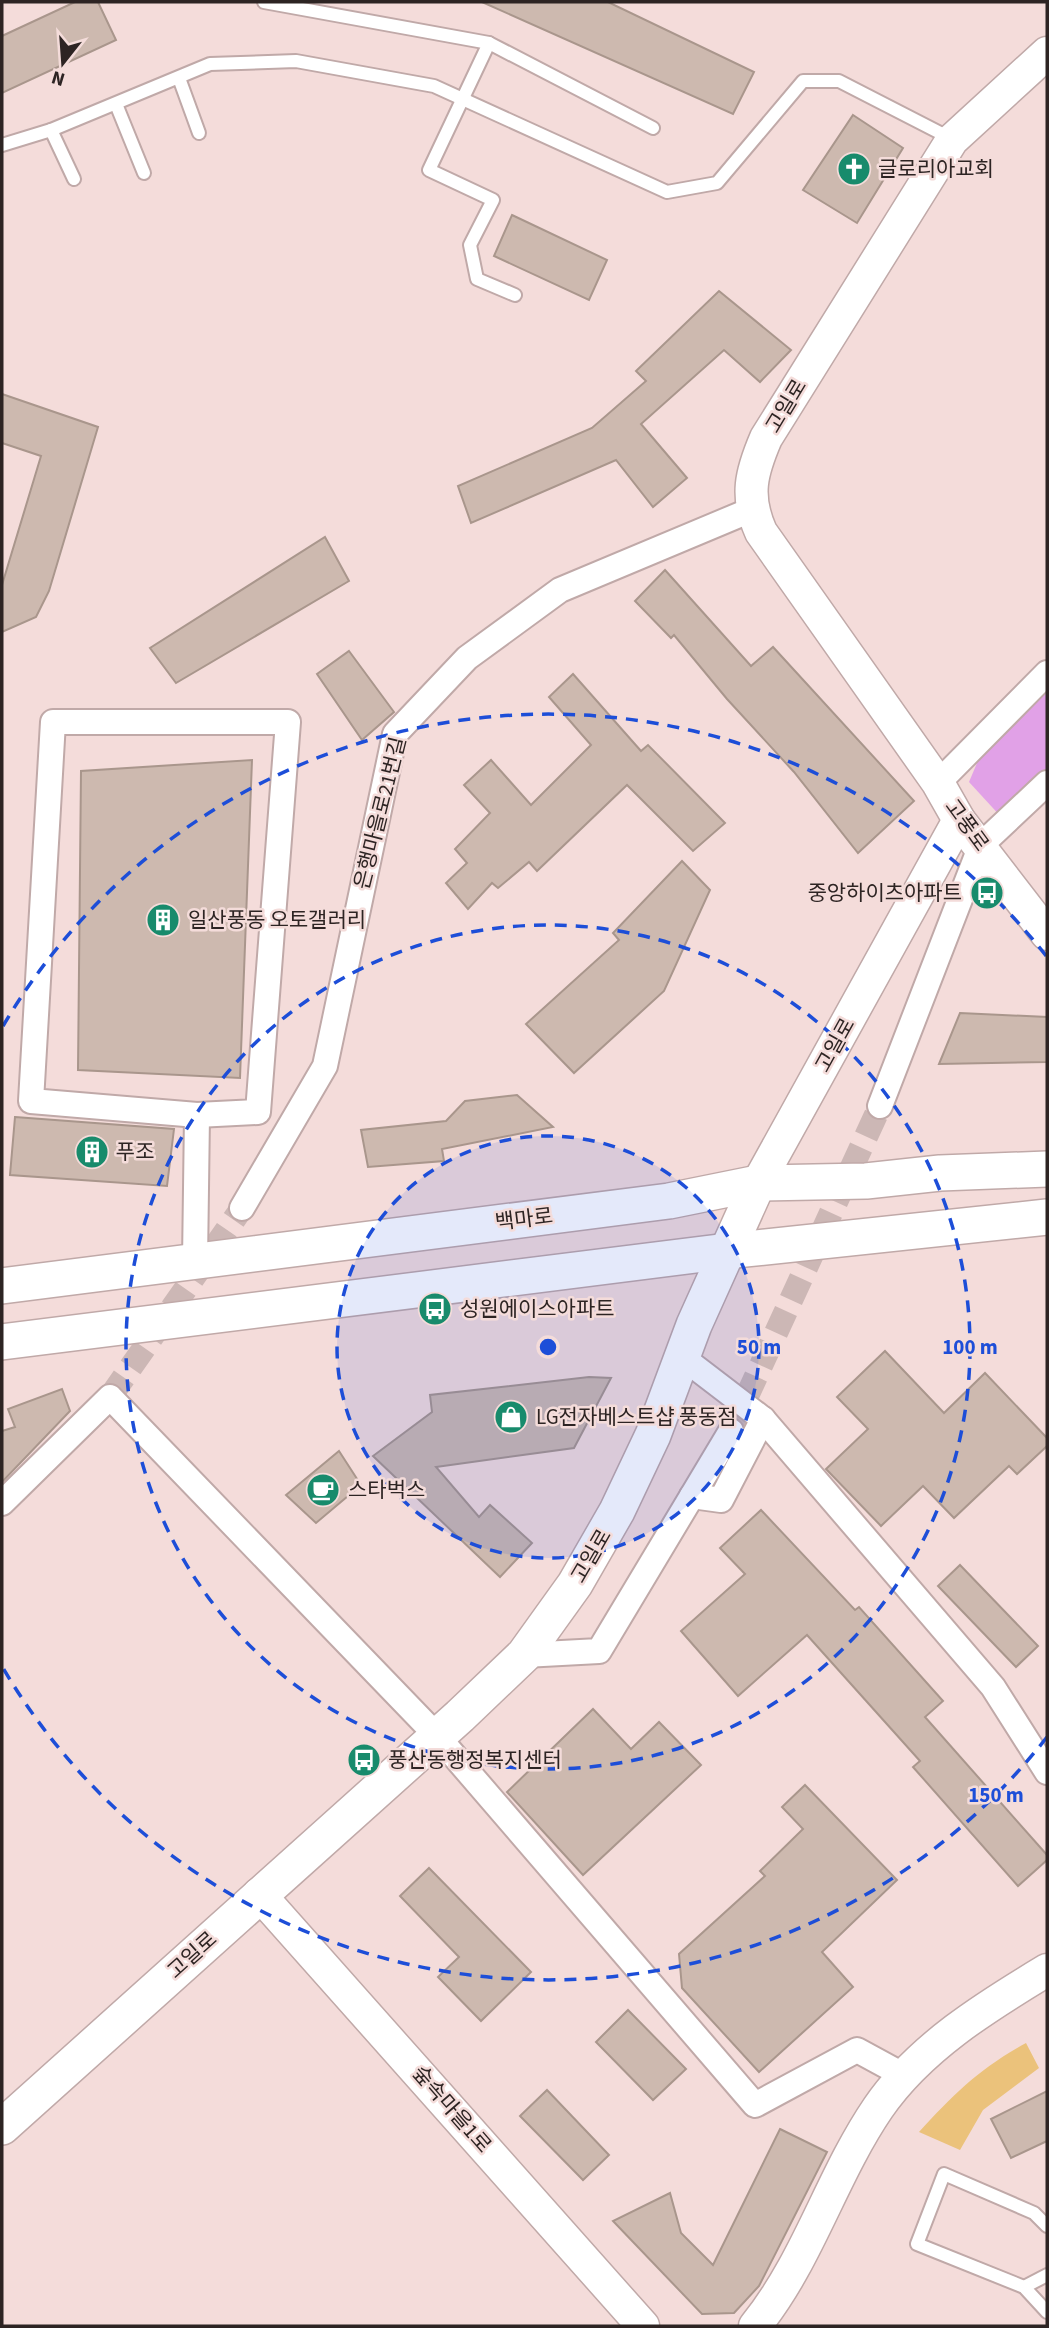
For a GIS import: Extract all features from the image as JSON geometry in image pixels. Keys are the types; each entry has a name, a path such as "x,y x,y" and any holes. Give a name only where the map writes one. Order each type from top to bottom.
{"main road":[{"name":"백마로","path":"2,1286 669,1201 758,1183 866,1181 940,1173 1047,1169"},
{"name":"고일로","path":"2,2127 259,1894 438,1737 524,1656 576,1584 617,1511 653,1435 682,1357 758,1183"},
{"path":"2,1342 197,1315 727,1251 1031,1219"}],"street":[{"name":"고일로","path":"751,510 755,463 766,439 952,140 1047,53"},
{"path":"751,510 761,532 938,783 1047,673"},
{"name":"은행마을로21번길","path":"242,1208 325,1066 395,734 467,658 560,590 751,510"},
{"path":"54,722 288,722 258,1112 197,1115 31,1101 54,722"},
{"name":"고풍로","path":"938,783 959,820 981,845 1047,934"},
{"path":"880,1106 981,845 1047,783"},
{"name":"고일로","path":"758,1183 959,820"},
{"path":"195,1261 197,1115"},
{"path":"1031,1219 1047,1237"},
{"path":"682,1357 764,1419 993,1687 1047,1772"},
{"path":"2,1503 110,1397 438,1737 755,2105 857,2050 903,2076"},
{"path":"692,1496 721,1500 764,1419"},
{"path":"524,1656 599,1651 731,1431"},
{"name":"숲속마을1로","path":"259,1894 643,2326"},
{"path":"755,2326 803,2250 877,2109 903,2076 1005,1995 1047,1970"}],"lane":[{"path":"264,2 489,43 653,128"},
{"path":"489,43 460,98 429,170 493,200 470,245 477,279 515,295"},
{"path":"2,145 51,130 210,64 296,61 434,86 667,191 717,183 803,81 839,81 952,140"},
{"path":"179,78 199,133"},
{"path":"116,104 144,173"},
{"path":"51,130 74,179"},
{"path":"1047,2226 1034,2213 944,2174 917,2245 1024,2287 1047,2312"},
{"path":"1024,2287 1047,2275"}],"shaded area":[{"path":"1047,686 1047,774 1003,819 969,782 980,756"},
{"path":"1026,2043 1039,2068 983,2110 960,2150 919,2132 968,2083"}],"building":[{"path":"75,2 98,2 116,40 2,93 2,36"},
{"path":"482,2 608,2 754,72 733,114"},
{"name":"글로리아교회","path":"853,115 903,148 857,223 803,190"},
{"path":"512,215 607,260 589,300 494,256"},
{"path":"719,291 791,350 760,382 724,350 641,424 687,478 653,507 616,460 471,523 458,486 592,428 646,381 636,371"},
{"path":"2,394 98,427 49,591 36,617 2,632 2,585 41,456 2,443"},
{"path":"325,537 349,581 176,683 150,648"},
{"path":"665,570 751,666 773,647 914,801 858,853 794,772 727,699 674,635 671,638 635,601"},
{"path":"349,651 394,712 362,740 317,674"},
{"path":"573,674 641,751 648,745 725,823 693,851 627,785 537,871 529,862 498,888 492,883 468,909 446,883 467,863 455,849 490,813 464,785 491,760 531,805 591,745 549,697"},
{"name":"일산풍동 오토갤러리","path":"252,760 240,1078 78,1070 81,771"},
{"path":"682,861 710,890 664,991 574,1073 526,1024 619,940 613,933"},
{"path":"960,1013 1047,1017 1047,1062 939,1064"},
{"path":"517,1095 553,1127 442,1149 444,1161 368,1167 361,1130 446,1121 465,1101"},
{"name":"푸조","path":"15,1117 174,1129 167,1186 10,1175"},
{"path":"885,1351 944,1413 985,1373 1047,1438 1047,1446 1017,1474 1009,1466 954,1518 923,1486 881,1526 826,1469 868,1429 837,1397"},
{"path":"589,1377 611,1378 574,1448 436,1467 479,1517 490,1505 532,1543 500,1577 373,1456 432,1412 430,1395"},
{"path":"62,1389 70,1411 2,1482 2,1431 15,1427 8,1409"},
{"name":"스타벅스","path":"339,1451 361,1485 316,1523 286,1495"},
{"path":"761,1510 855,1610 859,1607 943,1701 925,1717 1047,1855 1047,1860 1018,1886 913,1767 920,1761 807,1635 738,1696 681,1631 745,1574 720,1548"},
{"path":"960,1565 1038,1646 1016,1667 938,1586"},
{"path":"593,1709 631,1749 659,1722 701,1765 583,1875 507,1792"},
{"path":"805,1785 897,1880 822,1952 853,1987 759,2072 682,1988 679,1954 765,1876 760,1871 803,1829 782,1807"},
{"path":"429,1868 531,1972 481,2021 438,1977 459,1957 400,1896"},
{"path":"628,2010 686,2069 653,2100 596,2042"},
{"path":"547,2090 609,2155 583,2180 520,2116"},
{"path":"1047,2091 1047,2141 1011,2158 991,2119"},
{"path":"780,2129 827,2152 759,2286 734,2313 702,2314 613,2221 670,2193 681,2233 713,2265"}],"tunnel":[{"path":"731,1431 880,1106"},
{"path":"110,1397 242,1208"}],"place":[{"name":"글로리아교회","path":"854,169"},
{"name":"중앙하이츠아파트","path":"987,893"},
{"name":"일산풍동 오토갤러리","path":"163,920"},
{"name":"푸조","path":"92,1152"},
{"name":"성원에이스아파트","path":"435,1309"},
{"name":"LG전자베스트샵 풍동점","path":"511,1417"},
{"name":"스타벅스","path":"323,1490"},
{"name":"풍산동행정복지센터","path":"364,1760"}]}
